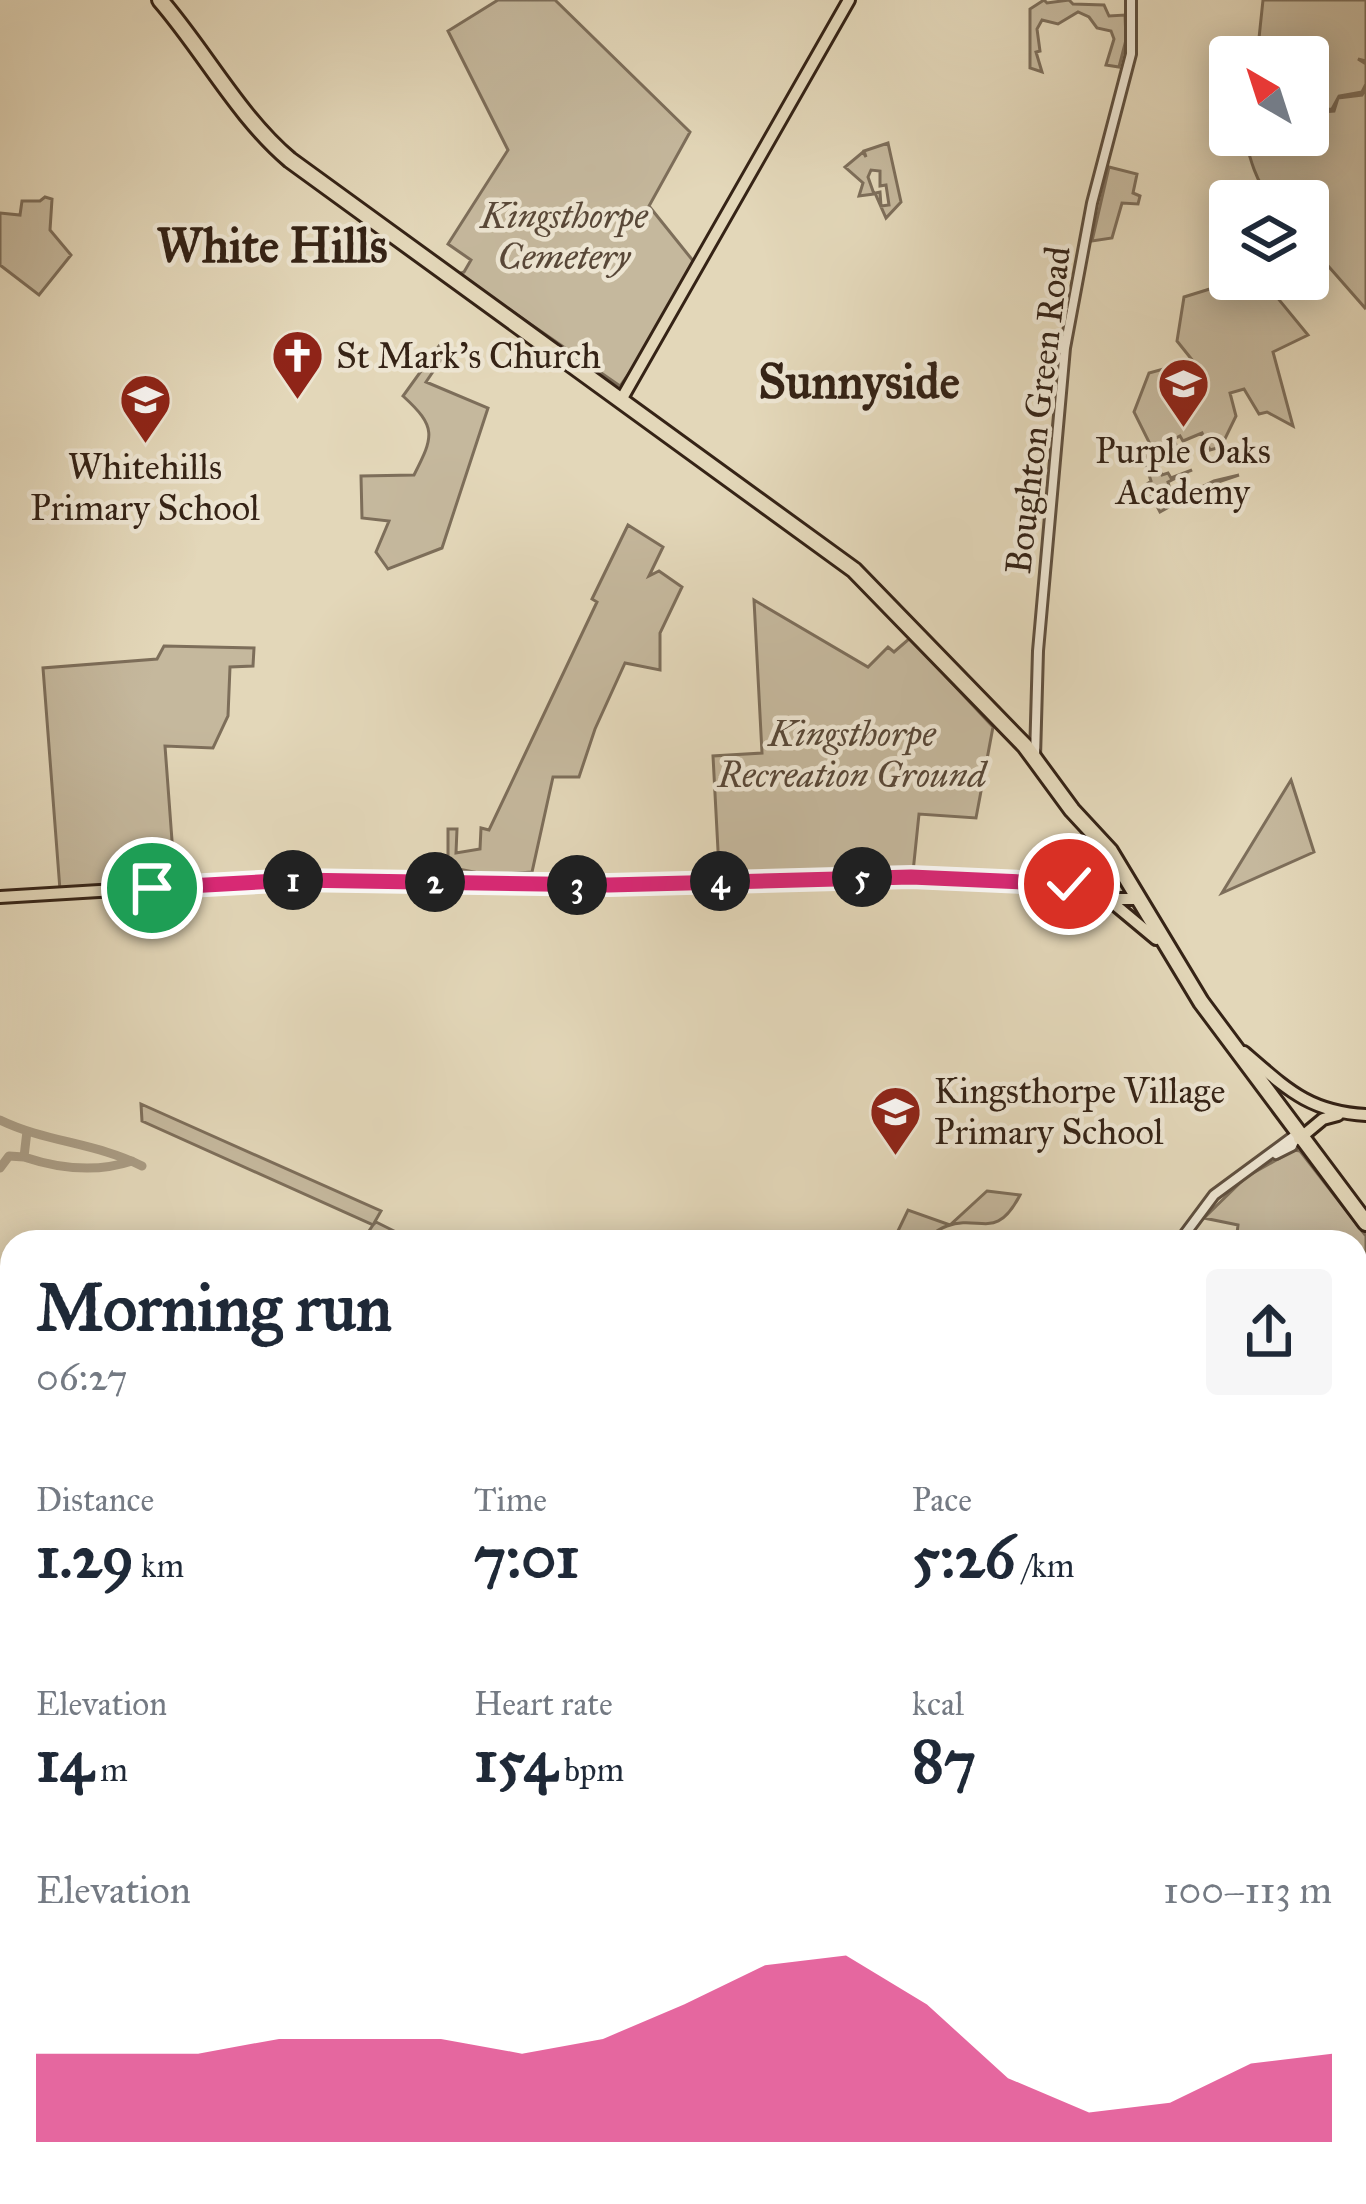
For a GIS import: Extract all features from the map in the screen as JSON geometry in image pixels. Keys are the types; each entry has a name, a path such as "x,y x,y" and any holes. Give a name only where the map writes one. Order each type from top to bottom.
{"highway":[{"path":"160,0 272,144 332,193 851,567 1034,759 1106,848 1250,1073 1366,1223"},
{"path":"1136,898 1190,997 1279,1107 1295,1136"}],"main road":[{"path":"621,400 849,0"},
{"path":"0,896 264,880 609,885 893,877 1047,881 1118,900 1136,898"},
{"path":"1105,896 1156,939"},
{"path":"1232,1042 1282,1087"},
{"path":"1250,1073 1328,1110 1366,1115"},
{"path":"1295,1136 1328,1110"},
{"path":"1295,1136 1326,1117 1348,1114"}],"street":[{"name":"Boughton Green Road","path":"1034,759 1038,651 1062,369 1087,228 1131,54 1131,0"},
{"path":"1198,1211 1295,1136"},
{"path":"1186,1230 1203,1202 1226,1181 1295,1136"}],"green space":[{"name":"Kingsthorpe Cemetery","path":"498,0 555,0 690,132 649,206 694,262 650,344 620,386 458,274 471,260 448,244 508,150 448,31"},
{"path":"1044,0 1104,5 1109,16 1125,15 1126,40 1119,67 1106,65 1114,39 1111,31 1097,28 1078,12 1058,24 1042,20 1037,29 1040,51 1036,52 1042,72 1030,68 1030,9"},
{"path":"1263,0 1366,0 1366,61 1358,59 1366,64 1366,84 1362,92 1339,96 1329,109 1329,36 1259,36"},
{"path":"1366,88 1365,308 1329,267 1329,180 1259,180 1250,156 1329,156 1329,111 1334,111 1338,98 1362,95"},
{"path":"888,143 901,202 886,218 875,193 880,192 881,206 889,205 886,185 880,186 880,171 871,170 868,177 874,194 859,196 863,183 845,167 863,152 866,157 864,151"},
{"path":"1109,167 1137,174 1133,193 1140,196 1138,204 1122,203 1112,238 1092,241"},
{"path":"52,199 50,230 71,255 39,295 0,265 0,213 20,215 22,201"},
{"path":"1209,289 1209,300 1279,300 1308,335 1273,352 1293,426 1267,412 1259,414 1244,389 1230,393 1236,416 1221,447 1210,450 1202,433 1183,441 1180,436 1174,439 1176,445 1159,453 1162,461 1157,464 1162,475 1168,473 1171,478 1192,470 1168,482 1173,501 1214,481 1239,475 1206,486 1160,512 1146,485 1151,481 1142,453 1151,446 1134,412 1149,373 1193,361 1177,341 1184,297"},
{"path":"439,346 447,351 426,382 488,408 442,548 388,569 376,552 389,521 362,518 361,476 414,475 429,433 422,416 403,396"},
{"path":"628,525 663,547 649,576 659,571 682,587 660,633 660,670 625,663 579,777 553,777 532,872 489,875 448,867 448,829 457,829 456,853 480,849 481,828 489,830 597,602 592,599"},
{"name":"Kingsthorpe Recreation Ground","path":"754,600 868,667 888,647 894,652 910,638 993,727 976,818 919,814 913,872 720,876 713,870 719,869 713,756 762,753"},
{"path":"164,646 254,648 253,666 230,667 228,716 213,748 165,746 175,881 60,890 43,668 157,659"},
{"path":"1291,780 1314,852 1222,893"},
{"path":"141,1104 381,1211 373,1225 142,1121"},
{"path":"1300,1151 1361,1230 1237,1230 1238,1225 1204,1218 1246,1177"},
{"path":"987,1191 1020,1195 995,1222 898,1230 908,1210 950,1225"}],"waterway":[{"path":"0,1120 142,1166"},
{"path":"27,1131 24,1157 64,1167 132,1161"},
{"path":"0,1168 9,1156 24,1157"}],"place":[{"name":"St Mark's Church","path":"297,402"},
{"name":"Purple Oaks Academy","path":"1183,429"},
{"name":"Whitehills Primary School","path":"145,445"},
{"name":"Kingsthorpe Village Primary School","path":"895,1158"}],"district":[{"name":"White Hills","path":"272,245"},
{"name":"Sunnyside","path":"859,381"}],"route":[{"path":"152,888 296,880 609,885 858,877 1069,884"}]}
